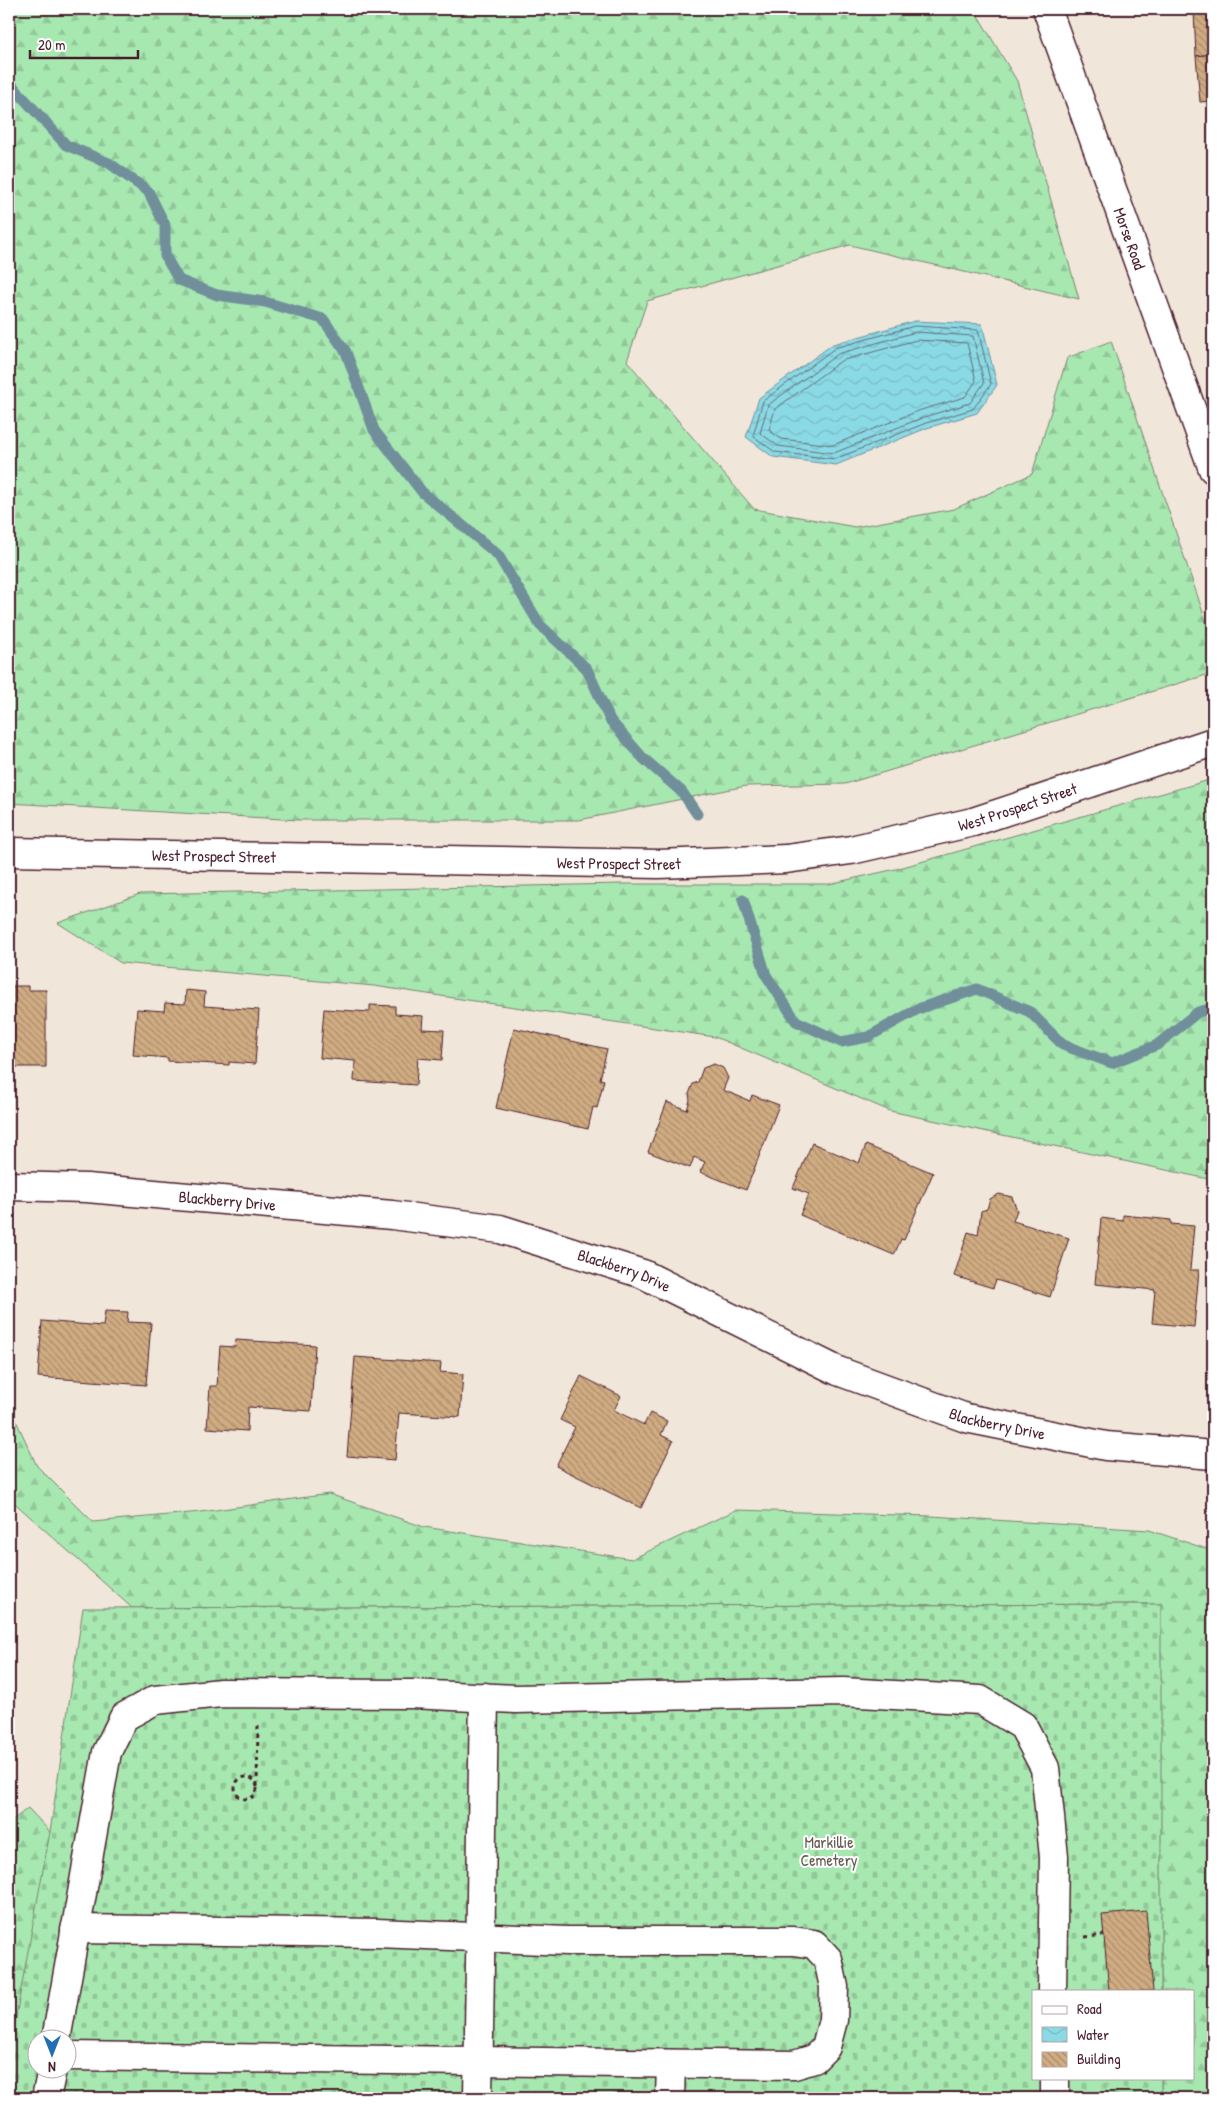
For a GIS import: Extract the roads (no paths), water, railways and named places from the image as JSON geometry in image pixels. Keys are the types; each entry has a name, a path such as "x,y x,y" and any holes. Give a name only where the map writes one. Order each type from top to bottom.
{"street":[{"name":"Morse Road","path":"1047,9 1213,469"},
{"name":"West Prospect Street","path":"9,852 658,864 786,859 851,850 973,822 1213,742"},
{"name":"Blackberry Drive","path":"9,1186 87,1188 382,1214 500,1229 643,1274 838,1371 966,1418 1106,1446 1213,1455"},
{"path":"58,2030 106,1752 124,1717 155,1700 221,1693 484,1697 700,1696 843,1692 980,1700 1023,1726 1044,1768 1054,1857 1052,1990"},
{"path":"478,2098 484,1697"},
{"path":"75,1929 377,1933 481,1939 793,1941 814,1944 828,1959 834,1987 833,2020 826,2047 814,2059 794,2065 78,2056"},
{"path":"670,2098 671,2064"},
{"path":"46,2098 50,2080"},
{"path":"1055,2080 1055,2098"}],"water":[{"path":"915,321 982,324 997,385 977,413 927,428 836,465 773,457 746,437 759,398 833,344"}],"waterway":[{"path":"9,82 66,145 109,163 148,191 165,225 165,256 179,280 217,295 265,302 323,319 346,352 374,430 422,492 498,555 540,625 587,669 610,720 643,758 682,792 697,814"},
{"path":"743,900 766,975 796,1021 841,1042 868,1037 918,1009 977,989 1030,1012 1063,1045 1112,1063 1157,1045 1198,1012 1213,1008"}],"park label":[{"name":"Markillie Cemetery","path":"829,1851"}]}
